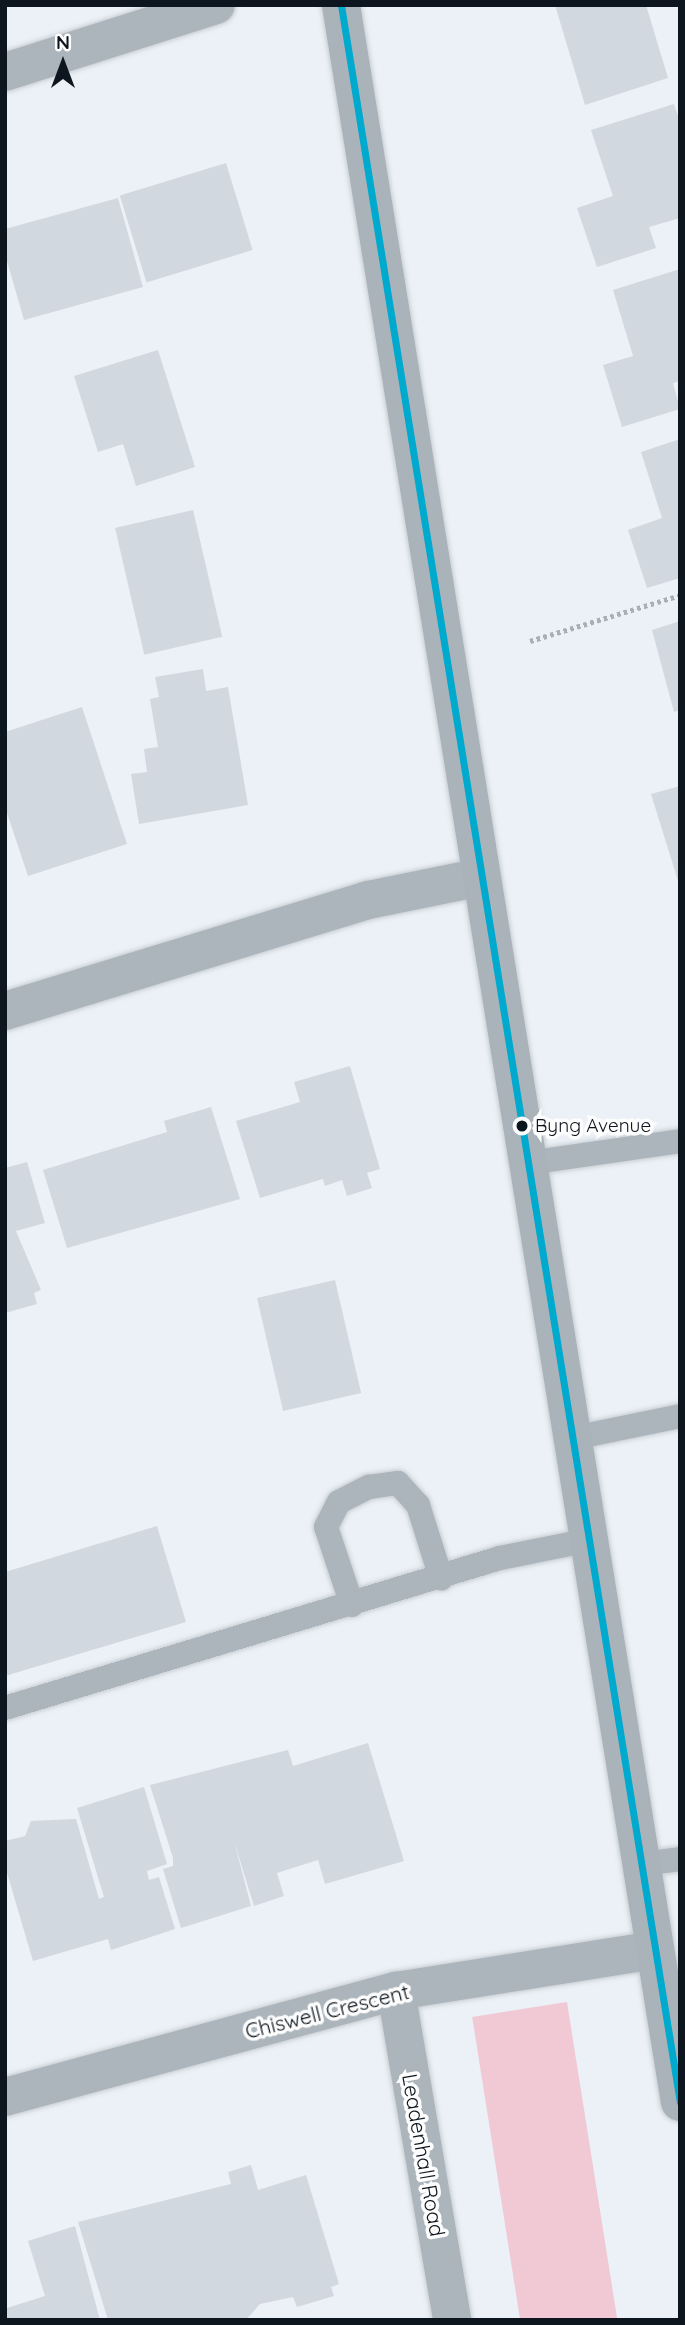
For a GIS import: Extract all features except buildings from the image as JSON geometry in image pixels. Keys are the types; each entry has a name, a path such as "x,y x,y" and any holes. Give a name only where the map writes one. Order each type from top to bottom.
{"main road":[{"path":"341,5 680,2102"}],"street":[{"path":"5,72 216,5"},
{"path":"5,1011 368,900 481,877"},
{"name":"Chiswell Crescent","path":"5,2097 396,1991 654,1950"},
{"name":"Leadenhall Road","path":"396,1991 452,2320"}],"lane":[{"path":"528,1163 680,1141"},
{"path":"573,1438 680,1416"},
{"path":"352,1605 326,1527 339,1502 369,1487 398,1483 418,1505 441,1578"},
{"path":"5,1708 441,1578 589,1540"},
{"path":"641,1864 680,1859"}],"path":[{"path":"530,642 680,595"}],"shaded area":[{"path":"567,2002 617,2320 520,2320 472,2017"}],"transit line":[{"path":"341,5 680,2102"}],"place":[{"name":"Byng Avenue","path":"522,1126"}]}
